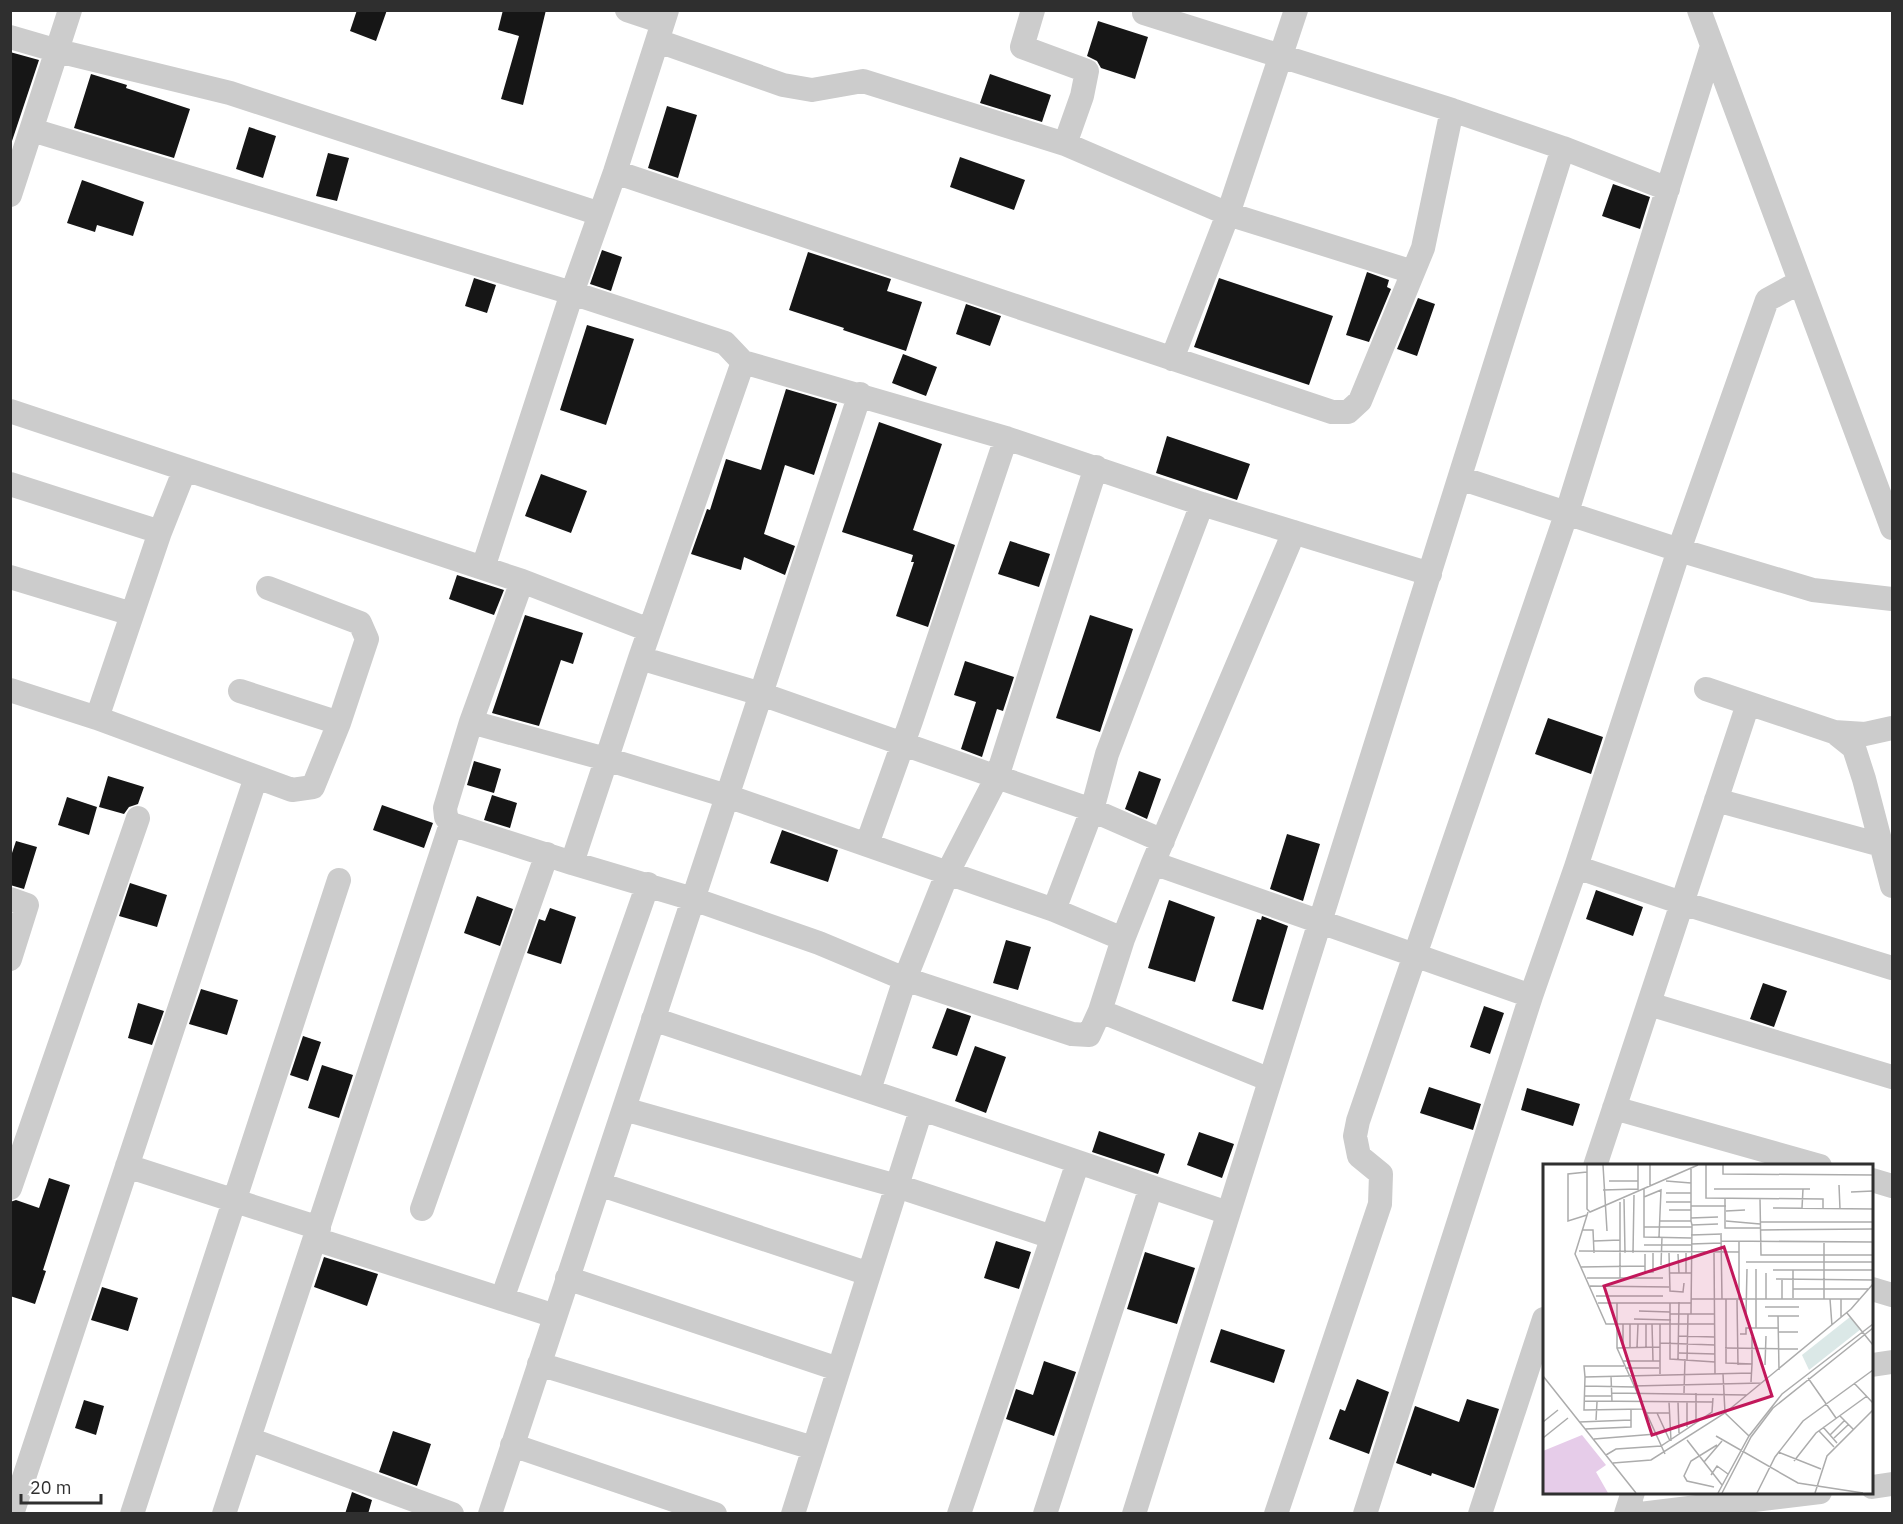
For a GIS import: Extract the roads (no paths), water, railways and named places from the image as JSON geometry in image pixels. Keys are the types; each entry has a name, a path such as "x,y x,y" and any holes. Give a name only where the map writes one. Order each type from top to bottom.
{"street":[{"path":"10,195 70,10"},
{"path":"627,10 663,24 783,85 812,90 863,81 1065,144 1228,214 1413,272"},
{"path":"1033,10 1022,47 1087,71 1082,96 1065,144"},
{"path":"1172,359 1228,214 1296,10"},
{"path":"1699,10 1893,528"},
{"path":"1144,13 1452,110 1563,148 1668,189"},
{"path":"483,568 572,292 615,172 663,24"},
{"path":"10,37 230,93 600,214"},
{"path":"1276,1514 1380,1204 1381,1173 1359,1156 1355,1137 1358,1121 1567,512 1712,46"},
{"path":"615,172 1332,412 1348,412 1360,401 1423,248 1452,110"},
{"path":"32,130 572,292 725,343 743,362 1006,438 1202,504 1430,574"},
{"path":"1134,1514 1563,148"},
{"path":"1365,1514 1531,996 1576,867 1680,550 1767,300 1800,282"},
{"path":"572,863 649,630 743,362"},
{"path":"490,1514 860,394"},
{"path":"10,411 522,581 649,630"},
{"path":"867,844 1006,438"},
{"path":"869,1090 905,979 947,874 997,777 1095,467"},
{"path":"97,718 160,532 185,469"},
{"path":"1460,478 1680,550 1813,590 1893,599"},
{"path":"10,484 160,532"},
{"path":"1054,910 1092,810 1107,754 1202,504"},
{"path":"522,581 471,722 445,808 450,824 693,898 819,943 905,979 1072,1034 1089,1035 1100,1011 1123,939 1153,863 1294,532"},
{"path":"10,577 132,614"},
{"path":"10,690 97,718 292,790 313,787 339,723 367,639 360,623 268,588"},
{"path":"640,658 760,694 1092,810 1163,841"},
{"path":"1706,689 1834,732 1865,734 1893,728"},
{"path":"240,691 339,723"},
{"path":"1596,1164 1748,704"},
{"path":"471,722 606,759 727,796 1054,910 1123,939"},
{"path":"1834,732 1854,748 1893,886"},
{"path":"12,1514 256,777"},
{"path":"1716,800 1881,845"},
{"path":"10,1188 138,818"},
{"path":"224,1514 450,824"},
{"path":"422,1209 547,854"},
{"path":"1153,863 1531,996"},
{"path":"1576,867 1682,903 1893,968"},
{"path":"132,1514 339,880"},
{"path":"502,1299 648,884"},
{"path":"10,899 27,905 10,959"},
{"path":"1649,1004 1893,1077"},
{"path":"1100,1011 1270,1080"},
{"path":"653,1019 1228,1213"},
{"path":"1614,1108 1813,1164"},
{"path":"624,1109 897,1186 1052,1237"},
{"path":"792,1514 921,1110"},
{"path":"959,1514 1078,1162"},
{"path":"127,1166 234,1201 317,1234 555,1316"},
{"path":"1873,1180 1893,1186"},
{"path":"599,1184 868,1274"},
{"path":"1045,1514 1151,1187"},
{"path":"567,1278 838,1369"},
{"path":"1873,1289 1893,1295"},
{"path":"1480,1514 1543,1325"},
{"path":"1873,1365 1893,1362"},
{"path":"539,1364 813,1448"},
{"path":"249,1439 452,1514"},
{"path":"513,1445 715,1514"},
{"path":"1873,1486 1893,1484"},
{"path":"1626,1514 1632,1494"},
{"path":"1640,1514 1804,1494"}]}
